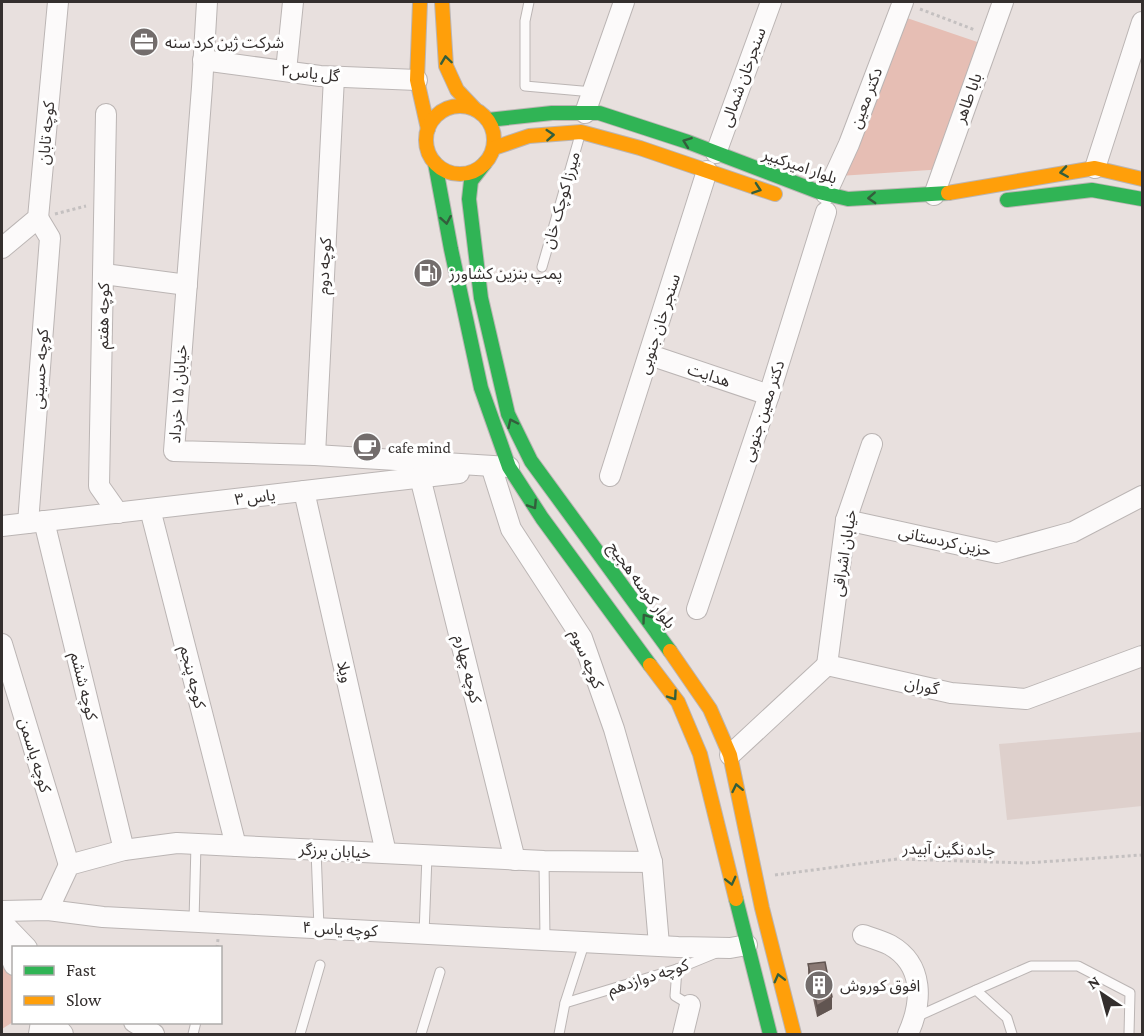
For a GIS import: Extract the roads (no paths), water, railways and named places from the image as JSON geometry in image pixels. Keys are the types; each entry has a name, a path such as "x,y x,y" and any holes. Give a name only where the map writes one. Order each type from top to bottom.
{"street":[{"name":"کوچه تابان","path":"38,218 58,2"},
{"name":"خیابان ۱۵ خرداد","path":"207,2 174,451 315,455 501,468"},
{"path":"286,71 293,2"},
{"path":"420,2 417,80 428,129 427,147 435,163 451,173 460,174 478,169 485,163 494,148 495,138 488,120 457,90 446,66 442,2"},
{"path":"585,113 624,2"},
{"name":"سنجرخان شمالی","path":"716,153 771,2"},
{"name":"دکتر معین","path":"826,207 903,2"},
{"name":"بابا طاهر","path":"934,195 1003,2"},
{"path":"1092,189 1095,168 1143,22"},
{"name":"گل یاس۲","path":"203,60 334,76 417,80"},
{"name":"کوچه دوم","path":"315,455 334,76"},
{"path":"428,129 432,121 447,108 456,106 475,109"},
{"name":"بلوار امیرکبیر","path":"488,120 552,113 599,113 716,153 826,207 848,199 934,195 1095,168 1143,179"},
{"name":"کوچه هفتم","path":"106,114 99,486 118,513"},
{"path":"494,148 529,136 581,132 640,148 783,197"},
{"name":"بلوار کوسه هجیج","path":"435,163 481,388 501,468 542,518 678,702 716,760 756,878 794,1035"},
{"name":"بلوار کوسه هجیج","path":"485,163 471,181 469,199 482,298 508,414 531,461 710,709 738,947 770,1035"},
{"name":"سنجر خان جنوبی","path":"610,476 707,171"},
{"path":"996,201 1092,189 1143,199"},
{"name":"دکتر معین جنوبی","path":"697,609 769,395 826,207"},
{"path":"2,248 38,218"},
{"name":"کوچه حسینی","path":"36,522 50,238 38,218"},
{"path":"104,274 187,285"},
{"name":"هدایت","path":"650,355 769,395"},
{"name":"خیابان اشراقی","path":"827,665 846,520 872,444"},
{"path":"501,468 531,461"},
{"name":"یاس ۳","path":"2,526 501,468"},
{"name":"کوچه سوم","path":"501,468 511,529 582,638 615,729 652,862 669,946"},
{"name":"کوچه چهارم","path":"420,477 515,860"},
{"name":"ویلا","path":"303,491 386,854"},
{"name":"حزین کردستانی","path":"846,520 997,553 1073,532 1143,496"},
{"name":"کوچه پنجم","path":"150,509 236,846"},
{"name":"کوچه ششم","path":"36,522 124,850"},
{"name":"کوچه یاسمن","path":"2,644 69,866"},
{"name":"گوران","path":"827,665 951,693 1026,699 1143,656"},
{"path":"716,760 827,665"},
{"name":"خیابان برزگر","path":"69,866 124,850 177,843 515,860 652,862"},
{"path":"48,910 69,866"},
{"name":"کوچه یاس ۴","path":"2,911 48,910 103,917 669,946 738,947"},
{"path":"2,922 25,946"},
{"path":"863,935 891,946 907,960 916,976 920,995 912,1026"},
{"path":"2,936 12,960"},
{"path":"683,1035 690,1005"},
{"path":"136,1024 154,1035"}],"lane":[{"path":"529,2 525,21 525,86 594,92"},
{"name":"میرزا کوچک خان","path":"542,267 581,132"},
{"path":"194,921 196,844"},
{"path":"316,850 319,928"},
{"path":"424,934 427,856"},
{"path":"544,861 545,939"},
{"path":"560,1035 565,1003 585,941"},
{"name":"کوچه دوازدهم","path":"565,1003 677,969 738,947"},
{"path":"300,1035 320,965"},
{"path":"912,1026 976,990 1031,966 1078,966 1130,993 1129,1035"},
{"path":"677,969 675,996 690,1005"},
{"path":"421,1035 440,972"},
{"path":"976,990 1007,1018 1011,1035"}],"place":[{"name":"شرکت ژین کرد سنه","path":"144,42"},
{"name":"پمپ بنزین کشاورز","path":"428,273"},
{"name":"cafe mind","path":"367,447"},
{"name":"افوق کوروش","path":"819,985"}]}
